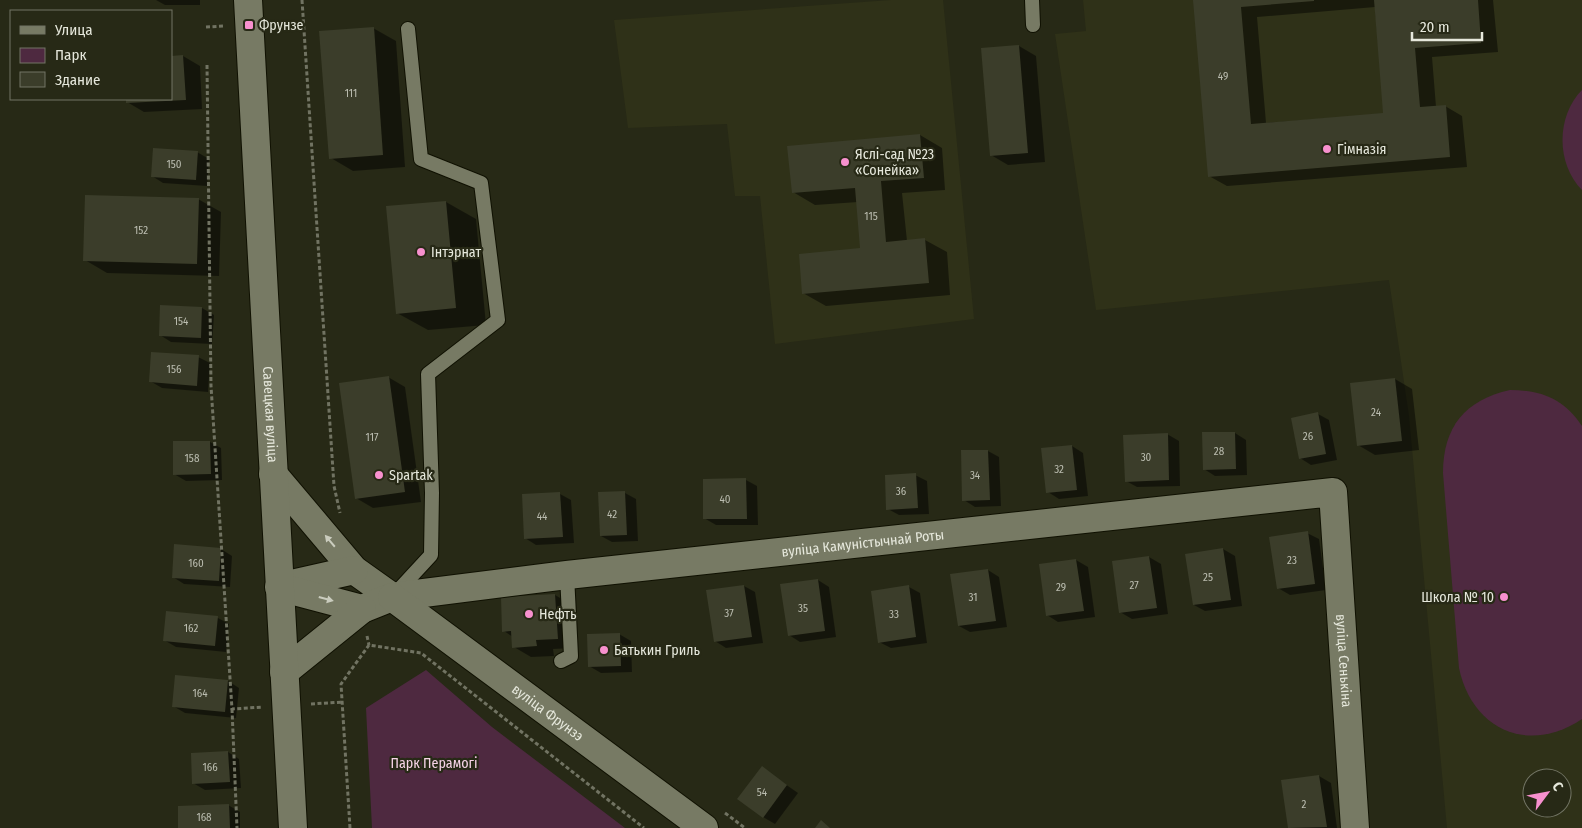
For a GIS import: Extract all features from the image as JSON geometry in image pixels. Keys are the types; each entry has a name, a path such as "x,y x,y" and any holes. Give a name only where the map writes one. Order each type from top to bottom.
{"street":[{"name":"Савецкая вуліца","path":"248,0 293,828"},
{"name":"вуліца Фрунзэ","path":"274,474 354,570 704,828"},
{"name":"вуліца Камуністычнай Роты","path":"392,597 568,575 1333,492"},
{"name":"вуліца Сенькіна","path":"1333,492 1355,828"},
{"path":"280,587 354,570"},
{"path":"280,587 362,609"},
{"path":"284,672 362,609 392,597"}],"lane":[{"path":"1032,0 1033,25"},
{"path":"392,597 431,554 432,493 428,374 498,320 481,183 421,159 408,29"},
{"path":"561,661 571,656 568,575"}],"path":[{"path":"302,0 334,486 342,520"},
{"path":"207,65 212,386 232,709 237,828"},
{"path":"350,828 342,684 369,645 362,609"},
{"path":"369,645 421,653 644,828"},
{"path":"232,709 343,702"}],"shaded area":[{"name":"Яслі-сад №23 «Сонейка»","path":"891,0 943,0 974,319 775,344 760,196 735,196 727,124 628,128 614,20"},
{"name":"Гімназія","path":"1083,0 1582,0 1582,828 1447,828 1409,416 1389,280 1096,310 1055,34 1086,31"}],"green space":[{"path":"1582,90 1582,190 1573,179 1567,167 1562,140 1567,113 1573,101"},
{"path":"1510,390 1522,390 1551,398 1568,409 1582,426 1582,719 1562,730 1542,735 1523,735 1506,730 1490,721 1476,707 1466,689 1459,668 1443,473 1444,457 1452,429 1460,418 1481,401"},
{"name":"Парк Перамогі","path":"426,670 492,727 625,828 372,828 366,708"}],"building":[{"path":"1193,0 1314,0 1241,7 1251,124 1383,113 1374,0 1478,0 1481,43 1415,48 1420,107 1446,105 1450,157 1208,177"},
{"path":"374,27 383,155 329,159 319,31"},
{"path":"1019,45 1028,153 990,156 981,48"},
{"path":"183,55 186,100 126,103 126,100 172,100 172,56"},
{"path":"920,134 924,178 881,181 886,242 925,238 929,283 802,294 799,254 860,248 855,188 792,193 787,146"},
{"path":"153,148 198,151 196,180 151,177"},
{"path":"85,195 199,198 197,264 83,261"},
{"path":"446,201 456,308 396,314 386,206"},
{"path":"160,305 202,307 201,338 159,336"},
{"path":"151,352 199,355 197,386 149,382"},
{"path":"389,376 405,492 355,499 339,383"},
{"path":"1395,378 1402,441 1357,446 1350,383"},
{"path":"1318,412 1326,454 1299,459 1291,418"},
{"path":"1202,432 1235,432 1236,469 1203,470"},
{"path":"1168,433 1169,480 1125,482 1123,435"},
{"path":"173,441 210,441 211,474 173,475"},
{"path":"1072,445 1077,490 1046,493 1041,448"},
{"path":"961,450 988,450 990,500 962,501"},
{"path":"916,473 918,508 886,510 885,475"},
{"path":"746,478 747,519 703,519 703,479"},
{"path":"625,491 627,535 600,536 598,492"},
{"path":"560,492 563,537 524,539 522,494"},
{"path":"1308,531 1315,584 1277,589 1269,537"},
{"path":"174,544 221,548 219,581 172,578"},
{"path":"1223,548 1231,600 1193,605 1185,554"},
{"path":"1149,556 1157,608 1119,613 1112,561"},
{"path":"1076,559 1084,611 1046,616 1039,564"},
{"path":"988,569 996,621 958,626 950,574"},
{"path":"818,579 825,631 788,636 780,584"},
{"path":"744,585 752,637 714,642 706,590"},
{"path":"909,585 916,637 878,643 871,591"},
{"name":"Нефть","path":"555,594 558,639 536,640 537,646 512,648 511,631 502,632 501,597"},
{"path":"166,611 218,616 215,646 163,641"},
{"name":"Батькин Гриль","path":"620,633 621,666 588,667 587,634"},
{"path":"175,675 228,680 225,712 172,707"},
{"path":"228,751 230,782 192,784 191,753"},
{"path":"762,766 787,785 763,818 737,799"},
{"path":"1319,775 1327,827 1288,828 1281,780"},
{"path":"229,804 230,828 178,828 178,806"},
{"path":"821,820 830,828 815,828"}],"place":[{"name":"Фрунзе","path":"249,25"},
{"name":"Гімназія","path":"1327,149"},
{"name":"Яслі-сад №23 «Сонейка»","path":"845,162"},
{"name":"Інтэрнат","path":"421,252"},
{"name":"Spartak","path":"379,475"},
{"name":"Школа № 10","path":"1504,597"},
{"name":"Нефть","path":"529,614"},
{"name":"Батькин Гриль","path":"604,650"}]}
